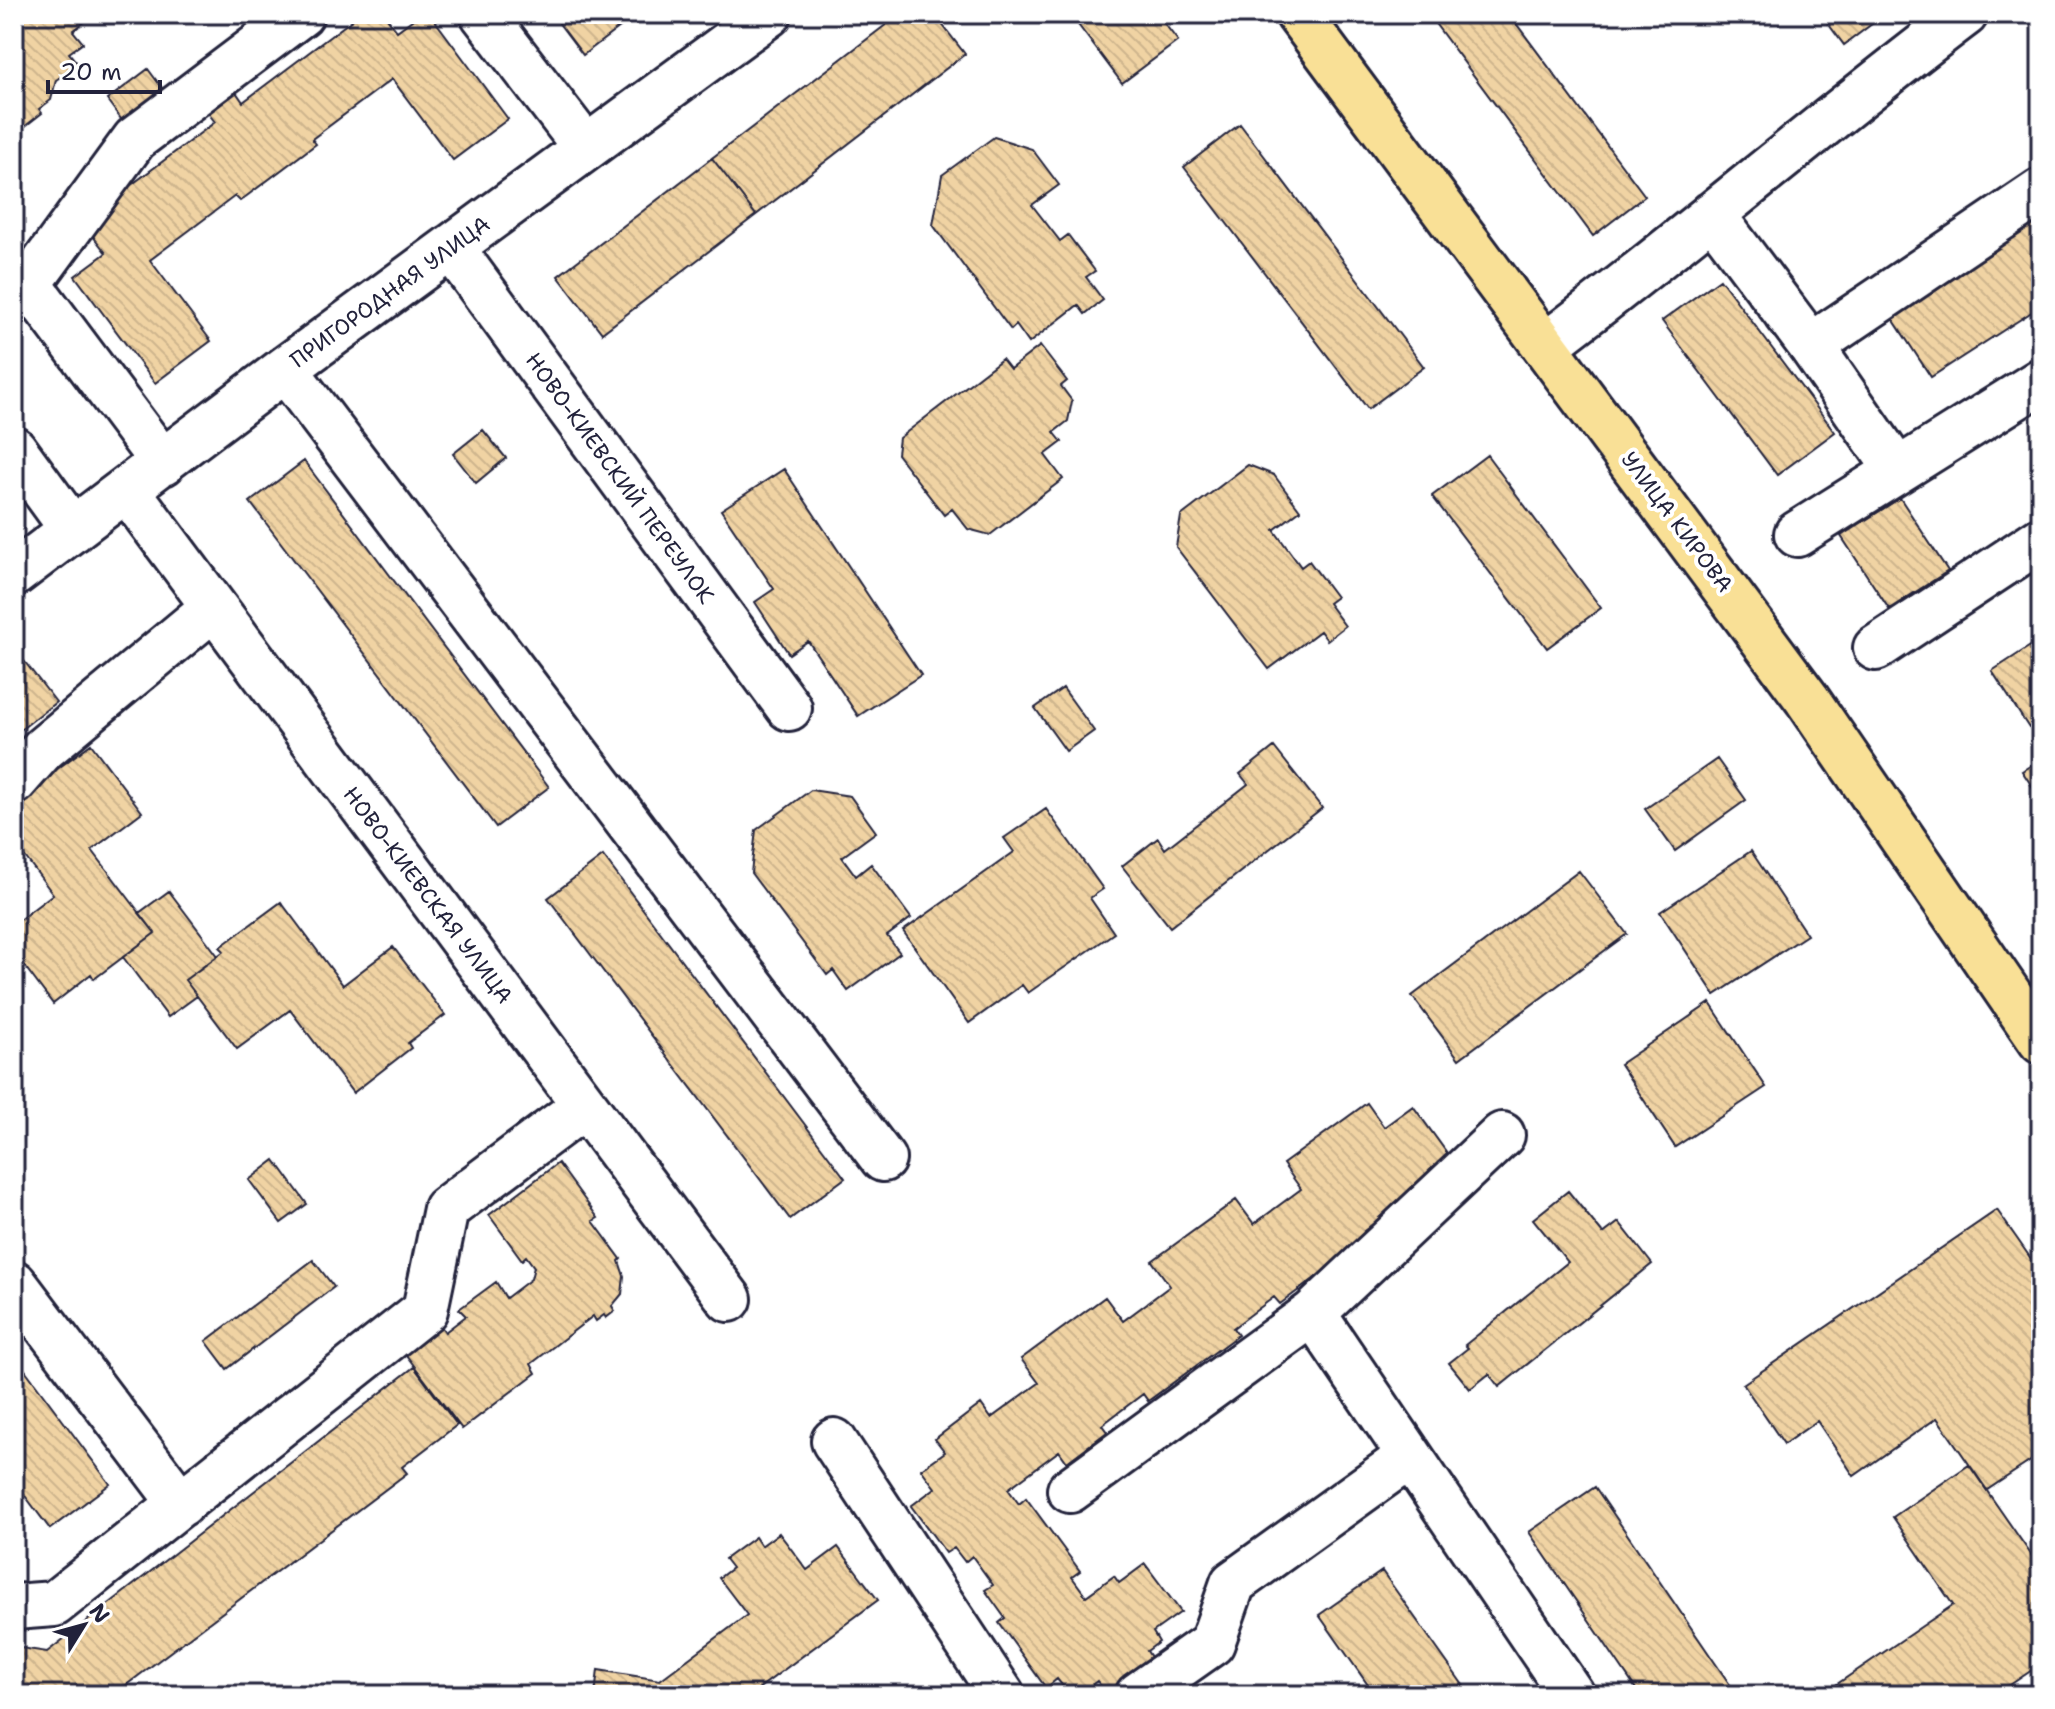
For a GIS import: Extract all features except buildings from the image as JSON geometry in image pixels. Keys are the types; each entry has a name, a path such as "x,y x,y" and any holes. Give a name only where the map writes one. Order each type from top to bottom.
{"main road":[{"name":"УЛИЦА КИРОВА","path":"1298,14 1807,699 2041,1041"}],"street":[{"path":"483,14 586,148"},
{"name":"ПРИГОРОДНАЯ УЛИЦА","path":"14,574 285,369 769,14"},
{"path":"1546,345 1875,82 1965,14"},
{"path":"163,463 22,280 135,139 292,17"},
{"path":"1811,346 2041,191"},
{"path":"1712,214 1811,346 1897,470"},
{"name":"НОВО-КИЕВСКИЙ ПЕРЕУЛОК","path":"451,247 789,708"},
{"path":"285,369 883,1159"},
{"path":"1797,534 2041,381"},
{"path":"14,449 73,530"},
{"name":"НОВО-КИЕВСКАЯ УЛИЦА","path":"127,490 729,1299"},
{"path":"1876,648 2041,539"},
{"path":"14,782 43,749 214,607"},
{"path":"14,1607 54,1604 425,1310 446,1209 584,1106"},
{"path":"1070,1490 1313,1313 1502,1135"},
{"path":"14,1283 181,1504"},
{"path":"1313,1313 1572,1695"},
{"path":"834,1441 1002,1695"},
{"path":"1138,1695 1212,1643 1233,1583 1410,1456"}]}
